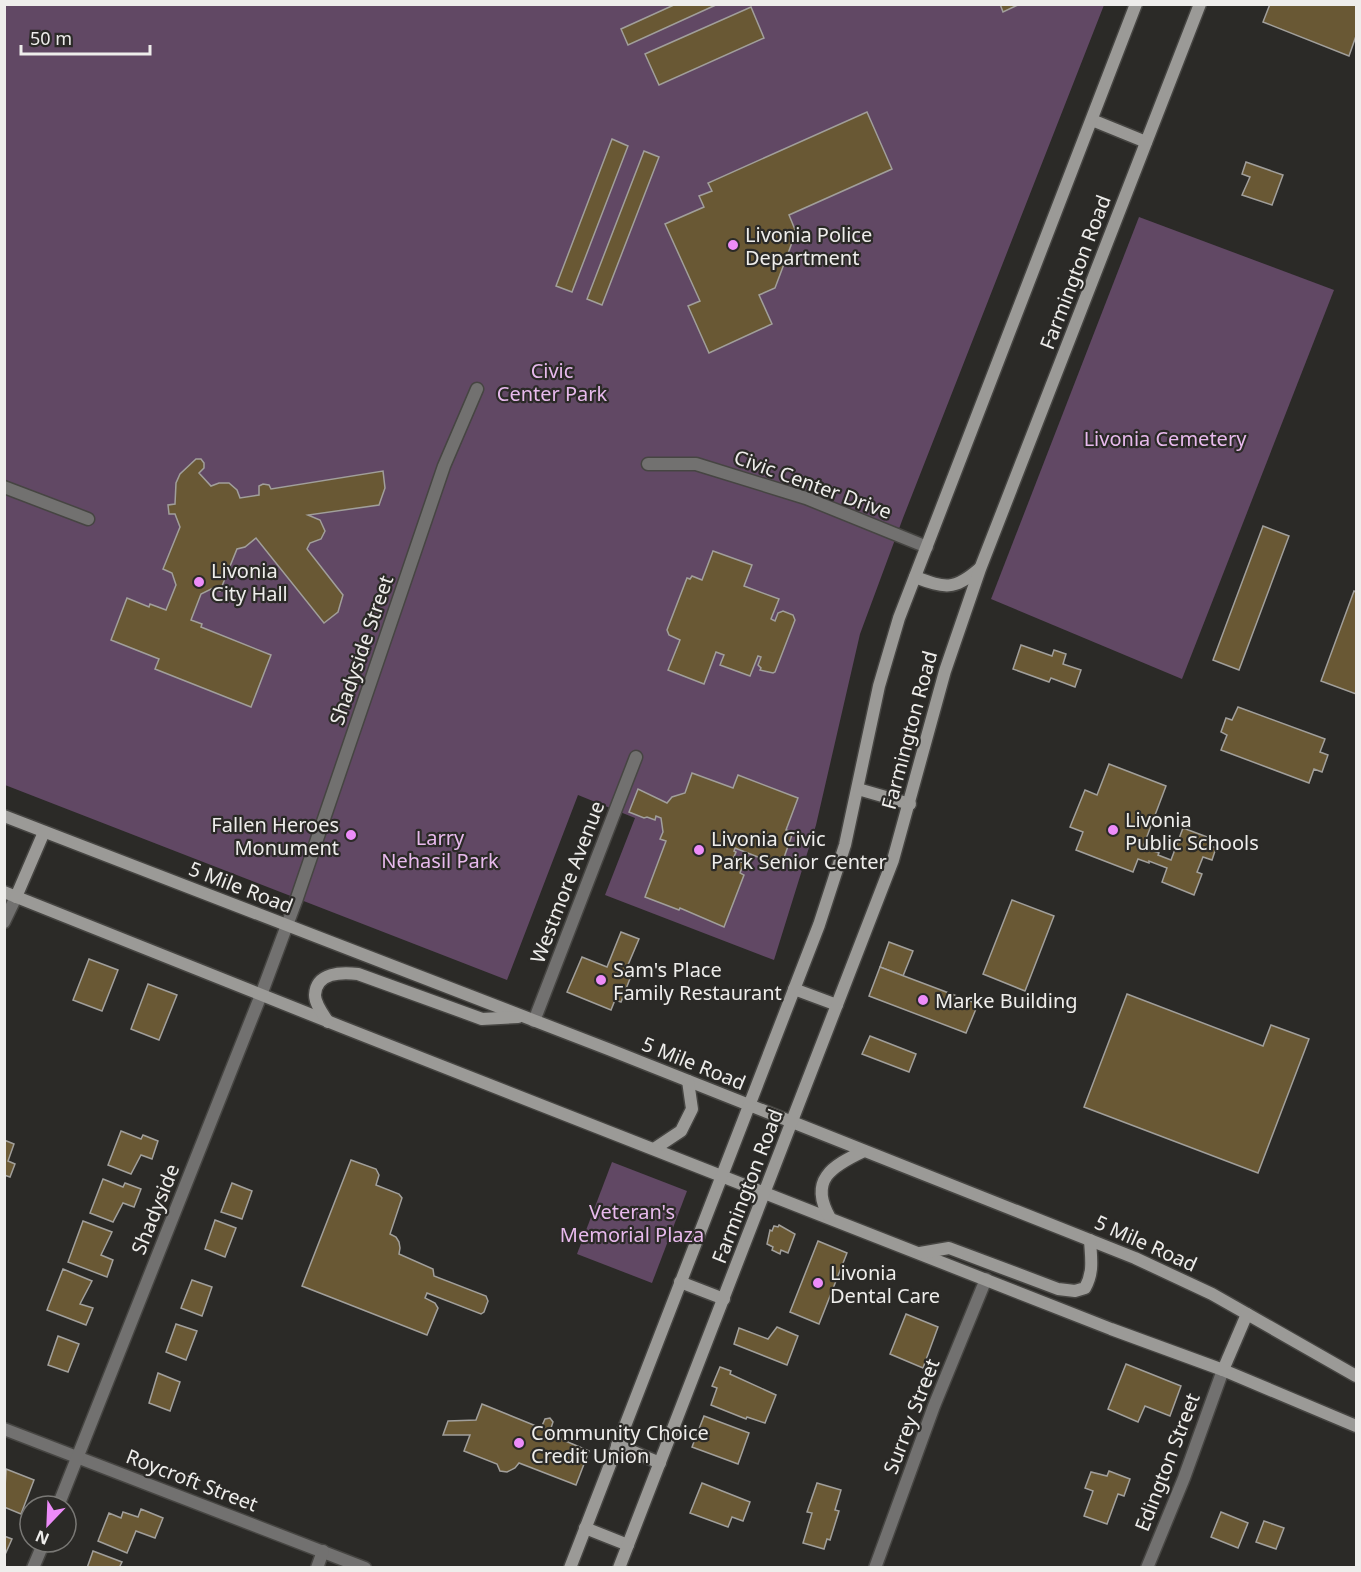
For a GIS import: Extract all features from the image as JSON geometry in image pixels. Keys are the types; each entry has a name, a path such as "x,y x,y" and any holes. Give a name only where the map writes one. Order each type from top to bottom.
{"main road":[{"name":"Farmington Road","path":"570,1568 836,877 858,789 886,657 1136,4"},
{"name":"Farmington Road","path":"619,1568 893,860 945,671 980,569 1200,4"},
{"path":"1092,120 1146,142"},
{"path":"915,577 948,587 965,582 980,569"},
{"path":"858,789 910,804"},
{"name":"5 Mile Road","path":"4,816 1090,1240 1174,1275 1356,1376"},
{"path":"44,832 10,894 328,1022 1101,1325 1223,1370 1356,1426"},
{"path":"328,1022 315,996 323,979 342,972 358,974 482,1019 528,1019"},
{"path":"794,989 837,1005"},
{"path":"654,1149 681,1131 692,1109 688,1082"},
{"path":"830,1218 822,1204 820,1192 824,1180 832,1168 864,1150"},
{"path":"919,1253 949,1248 1058,1289 1075,1291 1085,1288 1091,1278 1090,1240"},
{"path":"680,1282 724,1299"},
{"path":"1223,1370 1247,1314"},
{"path":"617,1445 660,1462"},
{"path":"585,1528 628,1545"}],"street":[{"name":"Shadyside Street","path":"287,926 444,466 477,389"},
{"name":"Civic Center Drive","path":"648,464 696,464 740,477 806,498 927,547"},
{"path":"4,487 88,519"},
{"name":"Westmore Avenue","path":"528,1019 636,757"},
{"path":"4,922 10,894"},
{"name":"Shadyside","path":"63,1494 287,926"},
{"name":"Surrey Street","path":"875,1568 934,1406 986,1279"},
{"name":"Edington Street","path":"1147,1568 1223,1370"},
{"name":"Roycroft Street","path":"4,1429 365,1568"},
{"path":"317,1568 323,1551"},
{"path":"33,1568 39,1554"}],"green space":[{"name":"Civic Center Park","path":"4,5 1104,5 903,518 860,634 816,825 774,960 605,895 635,818 578,795 507,980 5,785"},
{"name":"Livonia Cemetery","path":"1139,217 1334,290 1182,679 991,599"},
{"name":"Veteran's Memorial Plaza","path":"612,1162 687,1191 652,1283 577,1254"}],"building":[{"path":"676,4 718,4 628,45 621,29"},
{"path":"1000,4 1020,4 1003,12"},
{"path":"1270,4 1356,4 1356,36 1349,56 1263,22"},
{"path":"751,7 764,38 659,85 645,54"},
{"name":"Livonia Police Department","path":"867,112 892,169 789,215 796,232 775,288 759,295 772,324 709,353 688,306 700,301 665,224 704,207 699,196 712,191 708,183"},
{"path":"612,139 628,146 572,292 556,286"},
{"path":"644,151 659,157 602,305 587,299"},
{"path":"1246,162 1283,175 1272,205 1242,195 1250,177 1242,174"},
{"name":"Livonia City Hall","path":"196,459 201,459 204,463 204,468 199,473 211,486 229,483 237,490 240,498 259,495 259,486 263,484 269,485 271,489 383,471 385,488 379,505 308,515 320,520 325,531 321,539 310,543 307,549 343,595 338,612 324,623 256,538 245,547 237,549 220,591 213,588 201,594 191,620 202,624 201,627 271,655 251,707 155,669 159,659 111,640 127,598 149,607 150,604 166,610 176,585 172,573 163,569 180,527 175,514 169,514 168,505 175,504 176,483 180,474"},
{"path":"1263,526 1289,536 1239,670 1213,660"},
{"path":"713,551 752,565 744,586 779,599 771,619 775,621 778,613 783,611 793,615 795,620 775,672 760,670 758,665 761,657 758,656 750,676 720,665 724,655 716,652 704,684 668,670 680,640 669,635 667,630 687,578 690,579 692,576 702,580"},
{"path":"1354,591 1356,592 1356,694 1321,681"},
{"path":"1021,645 1052,656 1054,650 1066,654 1063,664 1081,670 1075,687 1051,678 1049,682 1013,669"},
{"path":"1238,707 1325,739 1320,752 1328,755 1322,772 1314,769 1309,783 1221,750 1227,735 1221,732 1226,718 1232,720"},
{"name":"Livonia Public Schools","path":"1109,764 1166,786 1143,847 1171,860 1183,828 1210,838 1208,845 1216,848 1212,860 1203,857 1197,872 1202,874 1194,895 1162,882 1167,868 1149,861 1149,863 1138,859 1133,872 1076,850 1083,832 1070,827 1085,790 1097,795"},
{"name":"Livonia Civic Park Senior Center","path":"692,773 733,788 738,775 798,798 786,830 793,832 781,866 735,848 733,859 744,863 740,873 744,875 724,927 680,908 679,910 645,897 666,841 660,839 663,832 661,818 656,816 655,820 644,818 629,812 638,789 667,803 672,797 685,793"},
{"path":"1012,900 1054,916 1025,991 983,974"},
{"name":"Sam's Place Family Restaurant","path":"621,932 639,939 628,965 634,968 621,1002 615,1000 611,1010 567,992 582,957 607,967"},
{"path":"889,942 913,951 903,976 880,967"},
{"path":"89,959 118,970 102,1011 73,1000"},
{"name":"Marke Building","path":"880,967 978,1004 966,1033 869,996"},
{"path":"148,984 177,995 159,1040 131,1029"},
{"path":"1127,994 1263,1046 1271,1025 1309,1039 1258,1173 1084,1107"},
{"path":"870,1036 916,1054 909,1072 862,1054"},
{"path":"121,1131 141,1139 143,1135 158,1141 152,1159 141,1155 131,1174 108,1165"},
{"path":"4,1140 14,1144 8,1161 15,1164 10,1177 4,1175"},
{"path":"351,1160 376,1169 379,1175 376,1185 399,1194 402,1198 390,1234 399,1242 399,1254 433,1269 434,1276 486,1296 488,1301 484,1312 481,1314 427,1293 425,1298 435,1303 438,1308 427,1335 302,1286"},
{"path":"103,1179 123,1187 125,1183 141,1189 134,1207 123,1203 113,1222 90,1213"},
{"path":"232,1183 252,1191 242,1219 221,1212"},
{"path":"215,1220 236,1228 225,1257 205,1249"},
{"path":"83,1221 112,1232 101,1255 113,1260 107,1277 68,1262"},
{"path":"779,1225 795,1234 788,1253 781,1250 780,1254 767,1244 770,1230 772,1231 774,1226"},
{"name":"Livonia Dental Care","path":"818,1241 847,1253 819,1324 790,1312"},
{"path":"63,1269 92,1281 80,1304 93,1308 86,1325 47,1310"},
{"path":"192,1280 212,1287 202,1316 181,1308"},
{"path":"906,1314 938,1327 923,1368 890,1354"},
{"path":"176,1324 197,1331 186,1360 166,1352"},
{"path":"777,1327 798,1336 787,1365 734,1344 739,1328 768,1339"},
{"path":"58,1336 79,1344 68,1372 48,1365"},
{"path":"1126,1364 1181,1386 1170,1416 1145,1406 1138,1422 1108,1409"},
{"path":"720,1367 776,1395 765,1423 747,1417 746,1419 711,1405 717,1388 712,1386"},
{"path":"158,1373 180,1382 170,1411 149,1403"},
{"name":"Community Choice Credit Union","path":"482,1404 541,1428 545,1419 550,1418 553,1422 549,1434 589,1451 576,1485 519,1463 507,1472 500,1471 497,1464 464,1451 470,1435 443,1435 448,1421 476,1420"},
{"path":"704,1416 749,1433 738,1464 692,1447"},
{"path":"6,1469 34,1480 29,1494 18,1494 18,1513 4,1507"},
{"path":"1109,1471 1130,1479 1124,1496 1118,1494 1107,1524 1084,1516 1093,1491 1085,1488 1091,1472 1107,1476"},
{"path":"702,1483 750,1502 743,1521 732,1517 728,1527 690,1513"},
{"path":"817,1483 841,1490 835,1510 839,1511 830,1540 827,1539 824,1549 803,1543 812,1513 807,1512"},
{"path":"141,1509 163,1518 155,1538 136,1531 127,1553 98,1541 109,1513 121,1518 123,1512 138,1517"},
{"path":"1221,1512 1248,1523 1238,1548 1211,1537"},
{"path":"1264,1521 1284,1528 1276,1549 1256,1542"},
{"path":"4,1536 12,1539 4,1557"},
{"path":"93,1551 122,1562 119,1568 87,1568"}],"place":[{"name":"Livonia Police Department","path":"733,245"},
{"name":"Livonia City Hall","path":"199,582"},
{"name":"Livonia Public Schools","path":"1113,830"},
{"name":"Fallen Heroes Monument","path":"351,835"},
{"name":"Livonia Civic Park Senior Center","path":"699,850"},
{"name":"Sam's Place Family Restaurant","path":"601,980"},
{"name":"Marke Building","path":"923,1000"},
{"name":"Livonia Dental Care","path":"818,1283"},
{"name":"Community Choice Credit Union","path":"519,1443"}],"park label":[{"name":"Larry Nehasil Park","path":"440,848"}]}
